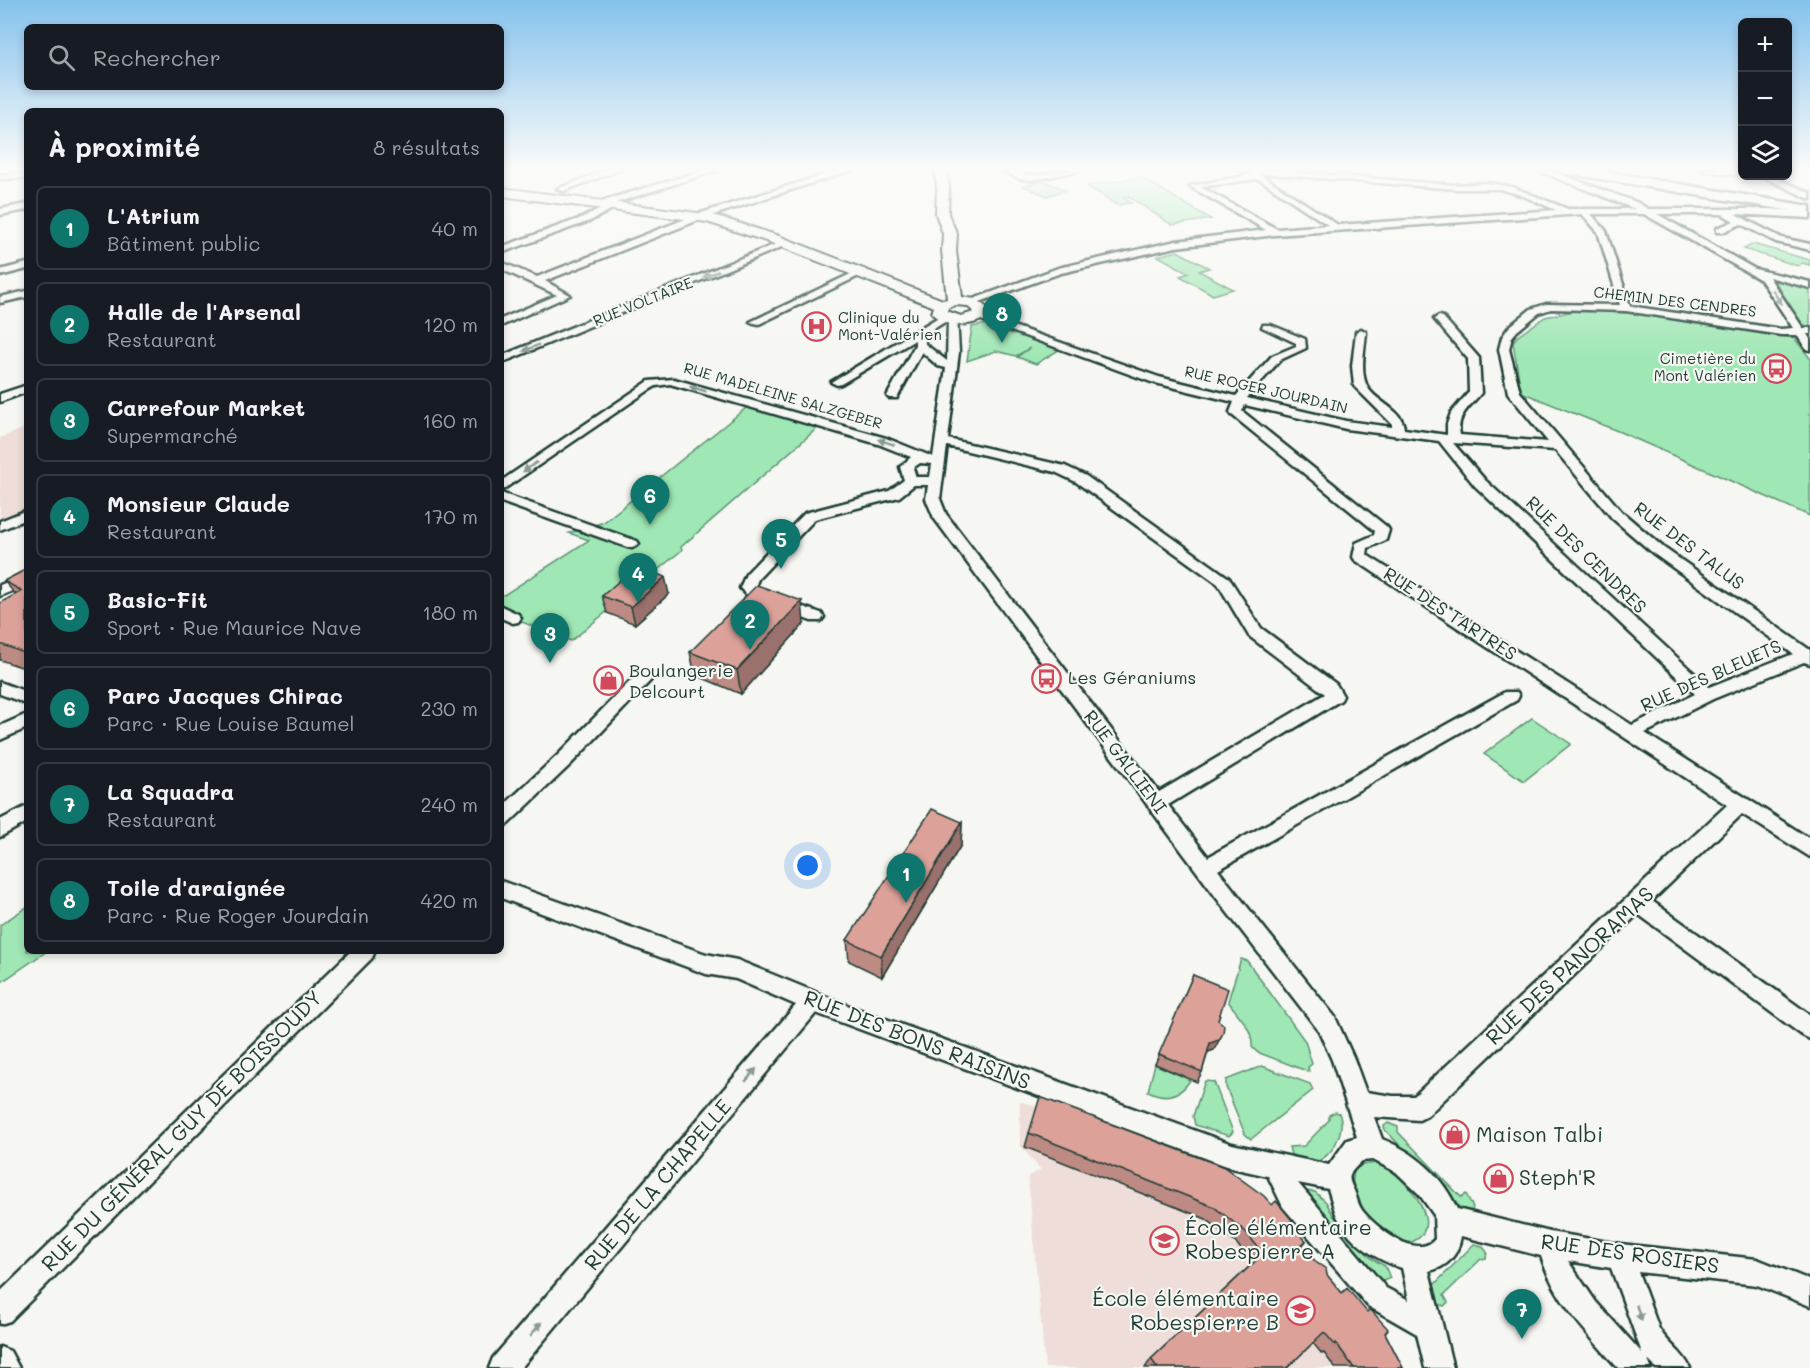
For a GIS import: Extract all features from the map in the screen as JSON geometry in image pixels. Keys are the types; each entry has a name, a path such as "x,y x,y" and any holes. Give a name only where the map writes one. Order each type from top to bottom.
{"street":[{"path":"504,249 551,232"},
{"path":"537,281 661,232"},
{"path":"748,232 959,312"},
{"path":"949,232 949,251 959,312"},
{"path":"837,382 920,331 959,312 1058,271 1168,246 1275,232"},
{"path":"1602,232 1626,308"},
{"path":"1683,232 1748,269 1768,277 1810,285"},
{"path":"1763,232 1779,240 1810,247"},
{"name":"RUE VOLTAIRE","path":"504,359 784,244"},
{"path":"504,266 566,295 504,321"},
{"path":"0,273 24,267"},
{"path":"755,322 860,273"},
{"path":"1768,277 1805,332 1810,347"},
{"path":"0,300 24,295"},
{"name":"CHEMIN DES CENDRES","path":"1514,393 1506,366 1504,343 1520,323 1534,311 1550,306 1626,308 1716,320 1781,332 1805,332"},
{"name":"RUE GALLIENI","path":"959,312 943,442 933,500 939,515 1156,803 1327,1024 1343,1059 1373,1148"},
{"name":"RUE ROGER JOURDAIN","path":"959,312 1155,380 1346,424 1398,433 1558,446"},
{"path":"1439,319 1473,358 1476,386 1475,393 1452,418 1449,438"},
{"path":"1241,400 1242,395 1276,358 1301,348 1301,341 1267,327"},
{"path":"893,396 920,345 920,331"},
{"path":"1361,332 1359,386 1398,423 1398,433"},
{"path":"920,345 942,364 953,358"},
{"name":"RUE MADELEINE SALZGEBER","path":"504,486 645,388 653,383 670,381 882,441 909,450 918,458 940,461"},
{"path":"0,398 24,389"},
{"name":"RUE DES TALUS","path":"1514,393 1625,522 1659,551 1808,657"},
{"name":"RUE DES TARTRES","path":"1241,400 1236,412 1382,530 1381,537 1361,546 1360,557 1810,849"},
{"name":"RUE DES CENDRES","path":"1449,438 1480,483 1707,695"},
{"path":"943,442 956,443 1060,469 1081,479 1224,581 1255,632 1330,687 1335,696 1156,803"},
{"path":"911,481 906,467 918,458"},
{"path":"816,617 754,595 747,588 751,577 810,516 894,494 911,481 935,481"},
{"path":"504,498 632,544"},
{"path":"0,526 24,515"},
{"path":"0,591 24,580"},
{"name":"RUE DES BLEUETS","path":"1631,733 1707,695 1808,657"},
{"path":"504,816 565,759 645,676"},
{"path":"0,688 24,697"},
{"path":"1205,867 1224,859 1510,696"},
{"path":"0,735 24,722"},
{"name":"RUE DES PANORAMAS","path":"1356,1102 1393,1108 1419,1108 1739,805"},
{"path":"0,829 24,815"},
{"name":"RUE DES BONS RAISINS","path":"504,890 706,964 736,970 811,1001 1232,1155 1337,1179"},
{"path":"1638,902 1810,1028"},
{"name":"RUE DU GÉNÉRAL GUY DE BOISSOUDY","path":"0,1311 361,954"},
{"name":"RUE DE LA CHAPELLE","path":"503,1368 811,1001"},
{"path":"1373,1148 1396,1156 1416,1172 1431,1187 1445,1209 1448,1220 1448,1242 1440,1254 1427,1259 1413,1260 1399,1256 1367,1232 1348,1211 1337,1179 1343,1164 1356,1149 1373,1148"},
{"path":"1276,1166 1292,1198 1377,1297 1429,1326"},
{"name":"RUE DES ROSIERS","path":"1448,1220 1550,1245 1620,1257 1757,1272 1810,1293"},
{"path":"1550,1245 1560,1275 1586,1312 1637,1368"},
{"path":"1620,1257 1648,1336 1654,1347 1676,1368"},
{"path":"1413,1260 1439,1368"},
{"path":"0,1361 5,1368"}],"shaded area":[{"path":"24,428 24,508 0,519 0,438"},
{"name":"École élémentaire Robespierre A","path":"1020,1102 1043,1107 1223,1182 1387,1368 1045,1368 1028,1176 1041,1170 1020,1145"}],"green space":[{"path":"1753,244 1810,260 1810,265 1802,263 1798,266 1744,249"},
{"path":"1177,251 1209,268 1199,271 1233,289 1213,295 1180,276 1189,273 1158,256"},
{"path":"1774,280 1810,287 1810,327 1802,324"},
{"path":"1579,310 1661,315 1794,338 1810,358 1810,516 1620,432 1521,392 1513,342 1545,317"},
{"path":"987,324 1059,350 1036,364 1017,357 1030,348 1016,356 996,351 967,361 972,327"},
{"path":"751,404 822,424 681,547 682,550 571,641 504,615 504,595 589,540 569,533 604,522"},
{"path":"1532,718 1571,744 1524,781 1484,754"},
{"path":"24,909 24,954 43,954 0,983 0,925"},
{"path":"1241,959 1247,961 1305,1041 1312,1064 1308,1067 1309,1072 1257,1052 1252,1047 1250,1033 1228,1001"},
{"path":"1155,1064 1190,1080 1182,1090 1172,1095 1160,1095 1148,1091"},
{"path":"1262,1066 1310,1084 1313,1090 1251,1139 1245,1134 1226,1087 1226,1080"},
{"path":"1205,1081 1214,1082 1233,1132 1229,1136 1195,1125 1193,1116"},
{"path":"1339,1113 1341,1128 1331,1151 1325,1157 1311,1163 1292,1158 1289,1147 1304,1146 1329,1120 1329,1115"},
{"path":"1388,1123 1398,1127 1398,1132 1461,1197 1466,1194 1473,1207 1471,1213 1464,1212 1385,1130 1384,1126"},
{"path":"1376,1163 1399,1177 1413,1192 1420,1204 1426,1222 1423,1233 1414,1241 1401,1242 1379,1229 1366,1215 1357,1200 1352,1182 1354,1170 1362,1165"},
{"path":"1305,1191 1315,1192 1326,1202 1333,1215 1371,1258 1385,1266 1390,1278 1380,1282 1301,1195"},
{"path":"1474,1244 1482,1246 1487,1252 1486,1258 1481,1259 1444,1295 1448,1302 1444,1306 1439,1304 1428,1291"}],"building":[{"path":"636,566 665,577 631,607 602,596"},
{"path":"24,571 24,653 0,644 0,603 22,591 4,581"},
{"path":"757,585 802,601 737,670 690,652"},
{"path":"932,809 962,822 881,956 847,940"},
{"path":"1193,975 1228,989 1218,1020 1224,1025 1223,1033 1219,1040 1210,1043 1202,1072 1159,1054"},
{"path":"1040,1097 1224,1167 1264,1196 1272,1205 1276,1201 1306,1241 1301,1245 1317,1263 1326,1269 1327,1275 1342,1293 1347,1288 1367,1312 1370,1309 1388,1329 1385,1333 1403,1368 1354,1368 1336,1343 1335,1345 1324,1332 1287,1368 1156,1368 1151,1359 1263,1254 1246,1232 1214,1207 1029,1133"}],"place":[{"name":"Clinique du Mont-Valérien","path":"817,327"},
{"name":"Toile d'araignée","path":"1002,343"},
{"name":"Cimetière du Mont Valérien","path":"1777,368"},
{"name":"Parc Jacques Chirac","path":"650,525"},
{"name":"Basic-Fit","path":"781,569"},
{"name":"Monsieur Claude","path":"638,603"},
{"name":"Halle de l'Arsenal","path":"750,650"},
{"name":"Carrefour Market","path":"550,663"},
{"name":"Les Géraniums","path":"1047,678"},
{"name":"Boulangerie Delcourt","path":"608,681"},
{"name":"L'Atrium","path":"906,903"},
{"name":"Maison Talbi","path":"1455,1135"},
{"name":"Steph'R","path":"1498,1178"},
{"name":"École élémentaire Robespierre A","path":"1164,1240"},
{"name":"École élémentaire Robespierre B","path":"1300,1311"},
{"name":"La Squadra","path":"1522,1339"}]}
